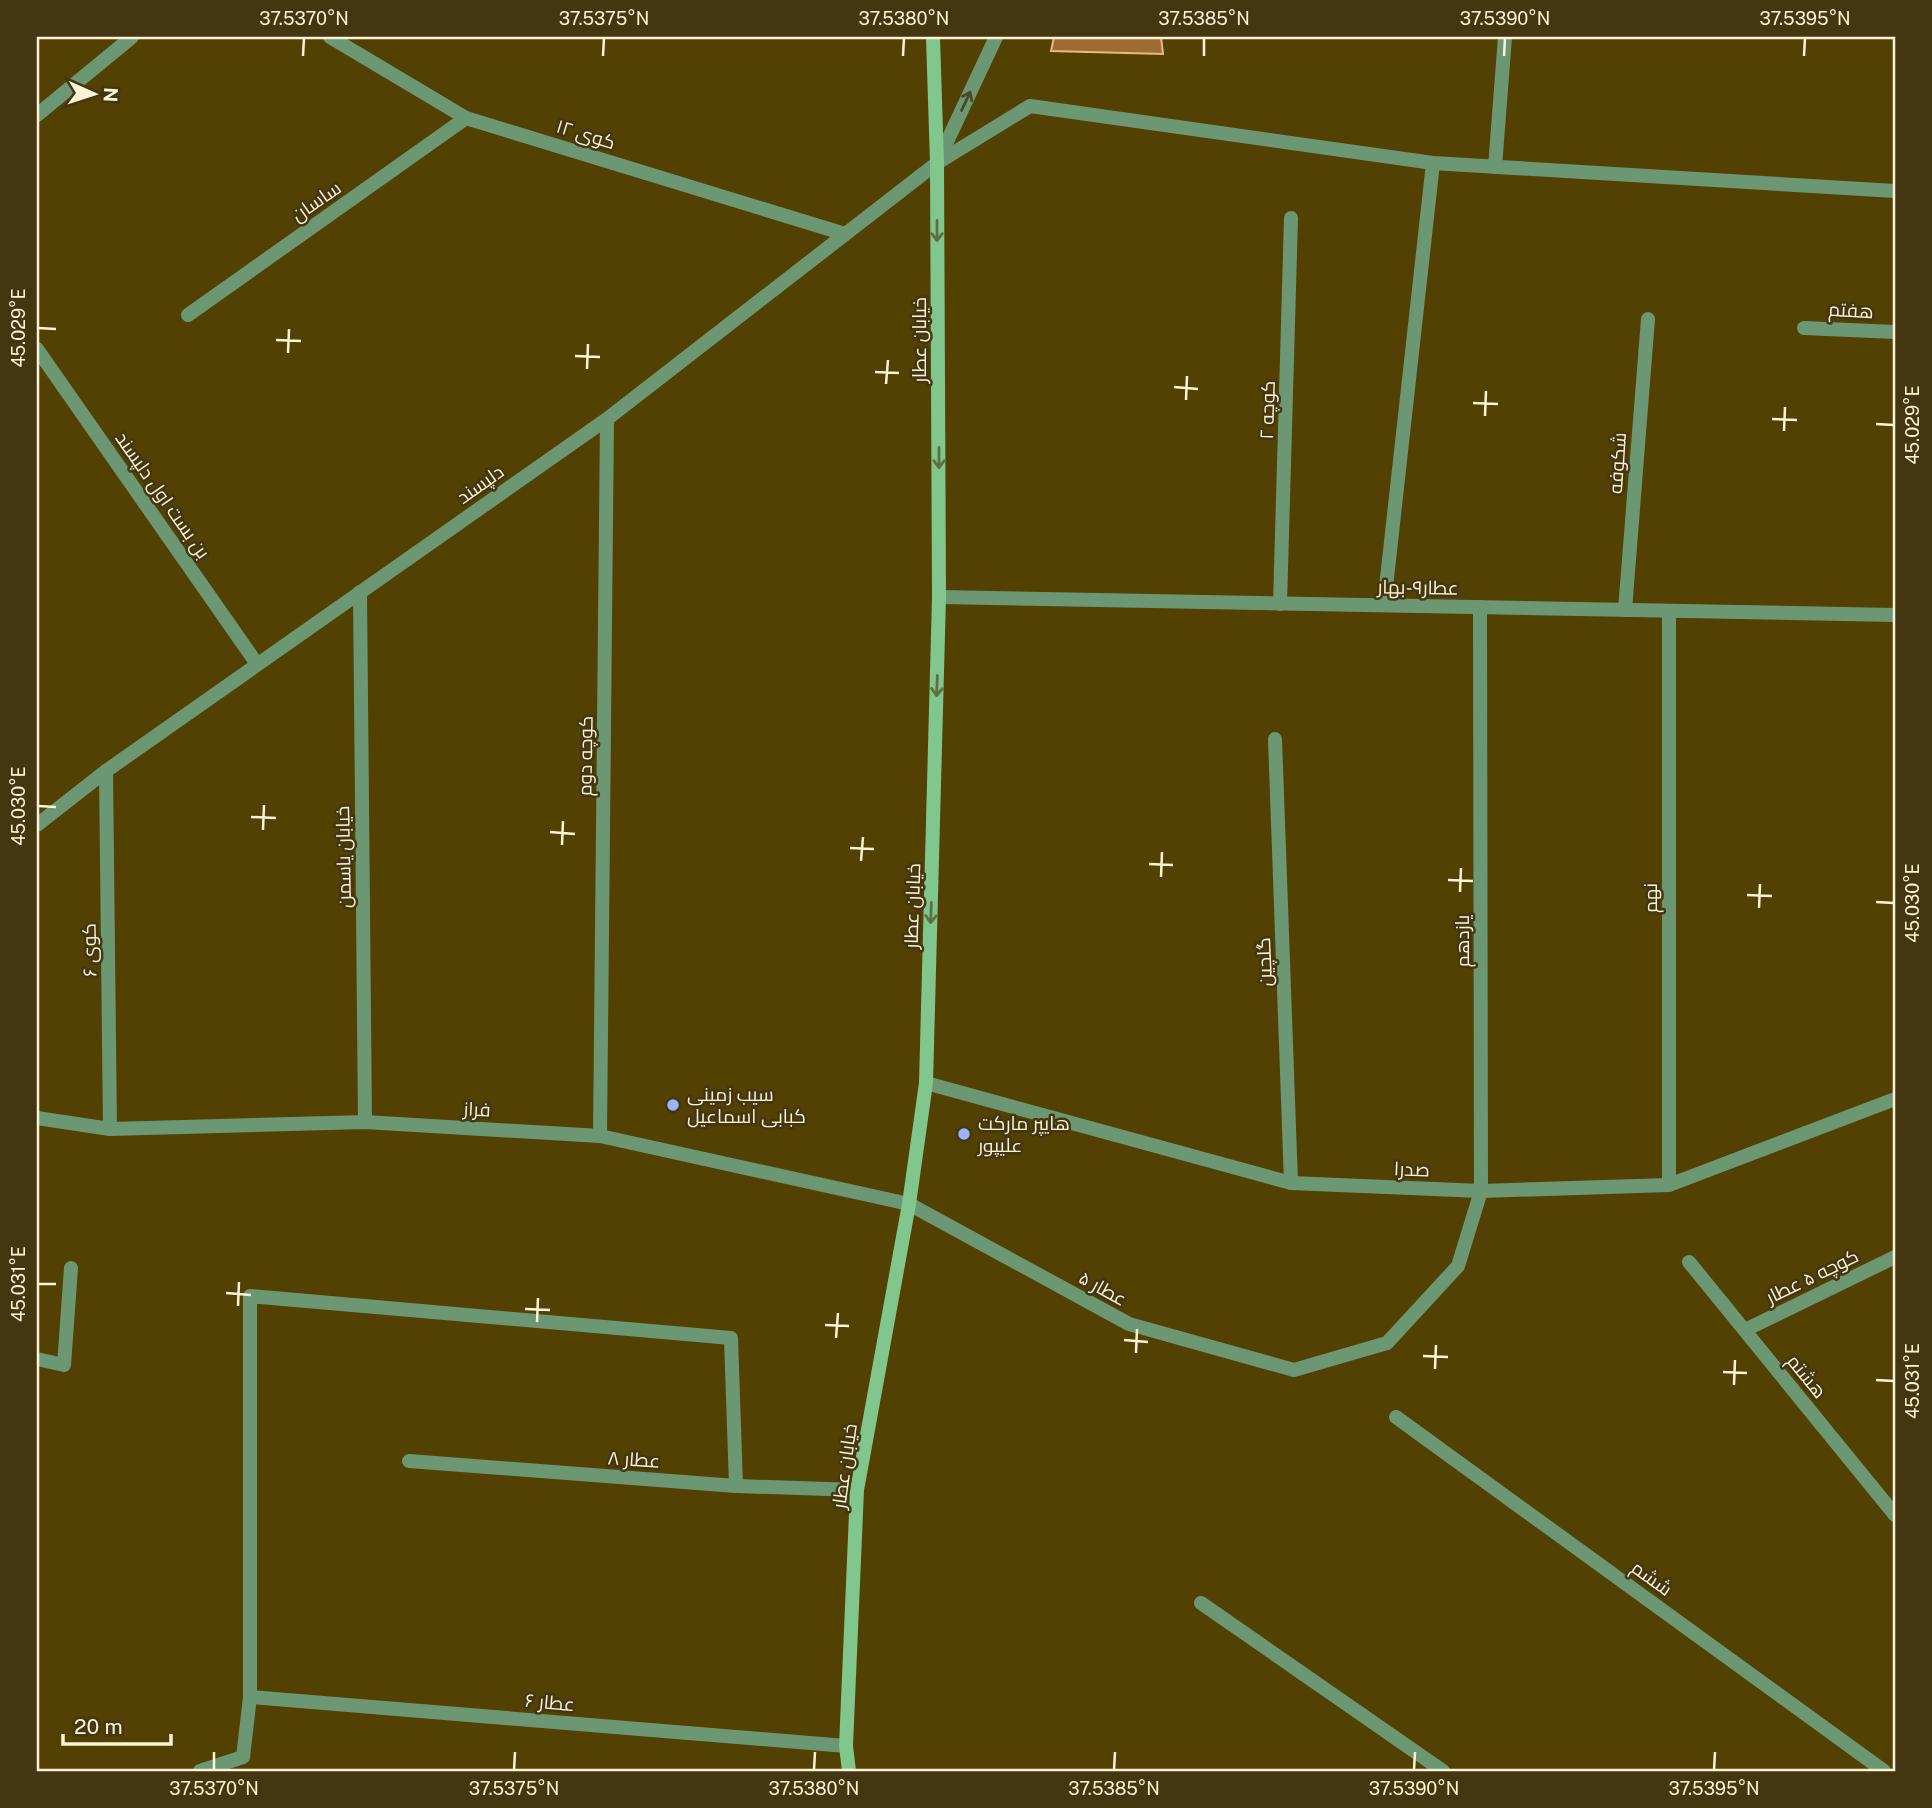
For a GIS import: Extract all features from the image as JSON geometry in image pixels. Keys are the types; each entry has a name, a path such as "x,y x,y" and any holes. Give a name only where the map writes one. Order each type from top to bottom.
{"main road":[{"name":"خیابان عطار","path":"849,1771 846,1746 857,1490 909,1204 926,1083 939,597 937,163 933,37"}],"street":[{"path":"37,115 132,37"},
{"name":"کوی ۱۲","path":"330,37 466,118 845,234"},
{"path":"937,163 996,37"},
{"path":"1495,167 1506,37"},
{"name":"دلپسند","path":"37,825 106,771 607,419 937,163 1030,106 1433,163 1895,191"},
{"name":"ساسان","path":"188,316 466,118"},
{"path":"1384,605 1433,163"},
{"name":"کوچه ۲","path":"1280,604 1291,218"},
{"name":"شکوفه","path":"1625,610 1648,319"},
{"name":"هفتم","path":"1804,328 1895,332"},
{"name":"بن بست اول دلپسند","path":"37,349 257,664"},
{"name":"کوچه دوم","path":"600,1136 607,419"},
{"name":"خیابان یاسمن","path":"360,592 365,1122"},
{"name":"عطار۹-بهار","path":"939,597 1895,615"},
{"name":"یازدهم","path":"1294,1370 1387,1343 1458,1266 1481,1191 1480,607"},
{"name":"نهم","path":"1669,611 1669,1185"},
{"name":"گلچین","path":"1275,739 1291,1183"},
{"name":"کوی ۶","path":"106,771 110,1129"},
{"name":"صدرا","path":"926,1083 1291,1183 1481,1191 1669,1185 1895,1099"},
{"name":"فراز","path":"37,1118 110,1129 365,1122 600,1136 909,1204"},
{"name":"عطار ۵","path":"909,1204 1129,1324 1294,1370"},
{"name":"کوچه ۵ عطار","path":"1745,1331 1895,1257"},
{"name":"هشتم","path":"1689,1262 1895,1515"},
{"path":"37,1359 64,1365 71,1268"},
{"path":"200,1771 243,1757 250,1697 250,1296 731,1338 736,1486"},
{"name":"ششم","path":"1396,1417 1884,1771"},
{"name":"عطار ۸","path":"409,1461 736,1486 857,1490"},
{"path":"1200,1603 1443,1771"},
{"name":"عطار ۶","path":"250,1697 846,1746"}],"building":[{"path":"1054,37 1161,37 1163,54 1051,51"}],"place":[{"name":"سیب زمینی کبابی اسماعیل","path":"673,1105"},
{"name":"هایپر مارکت علیپور","path":"964,1134"}]}
